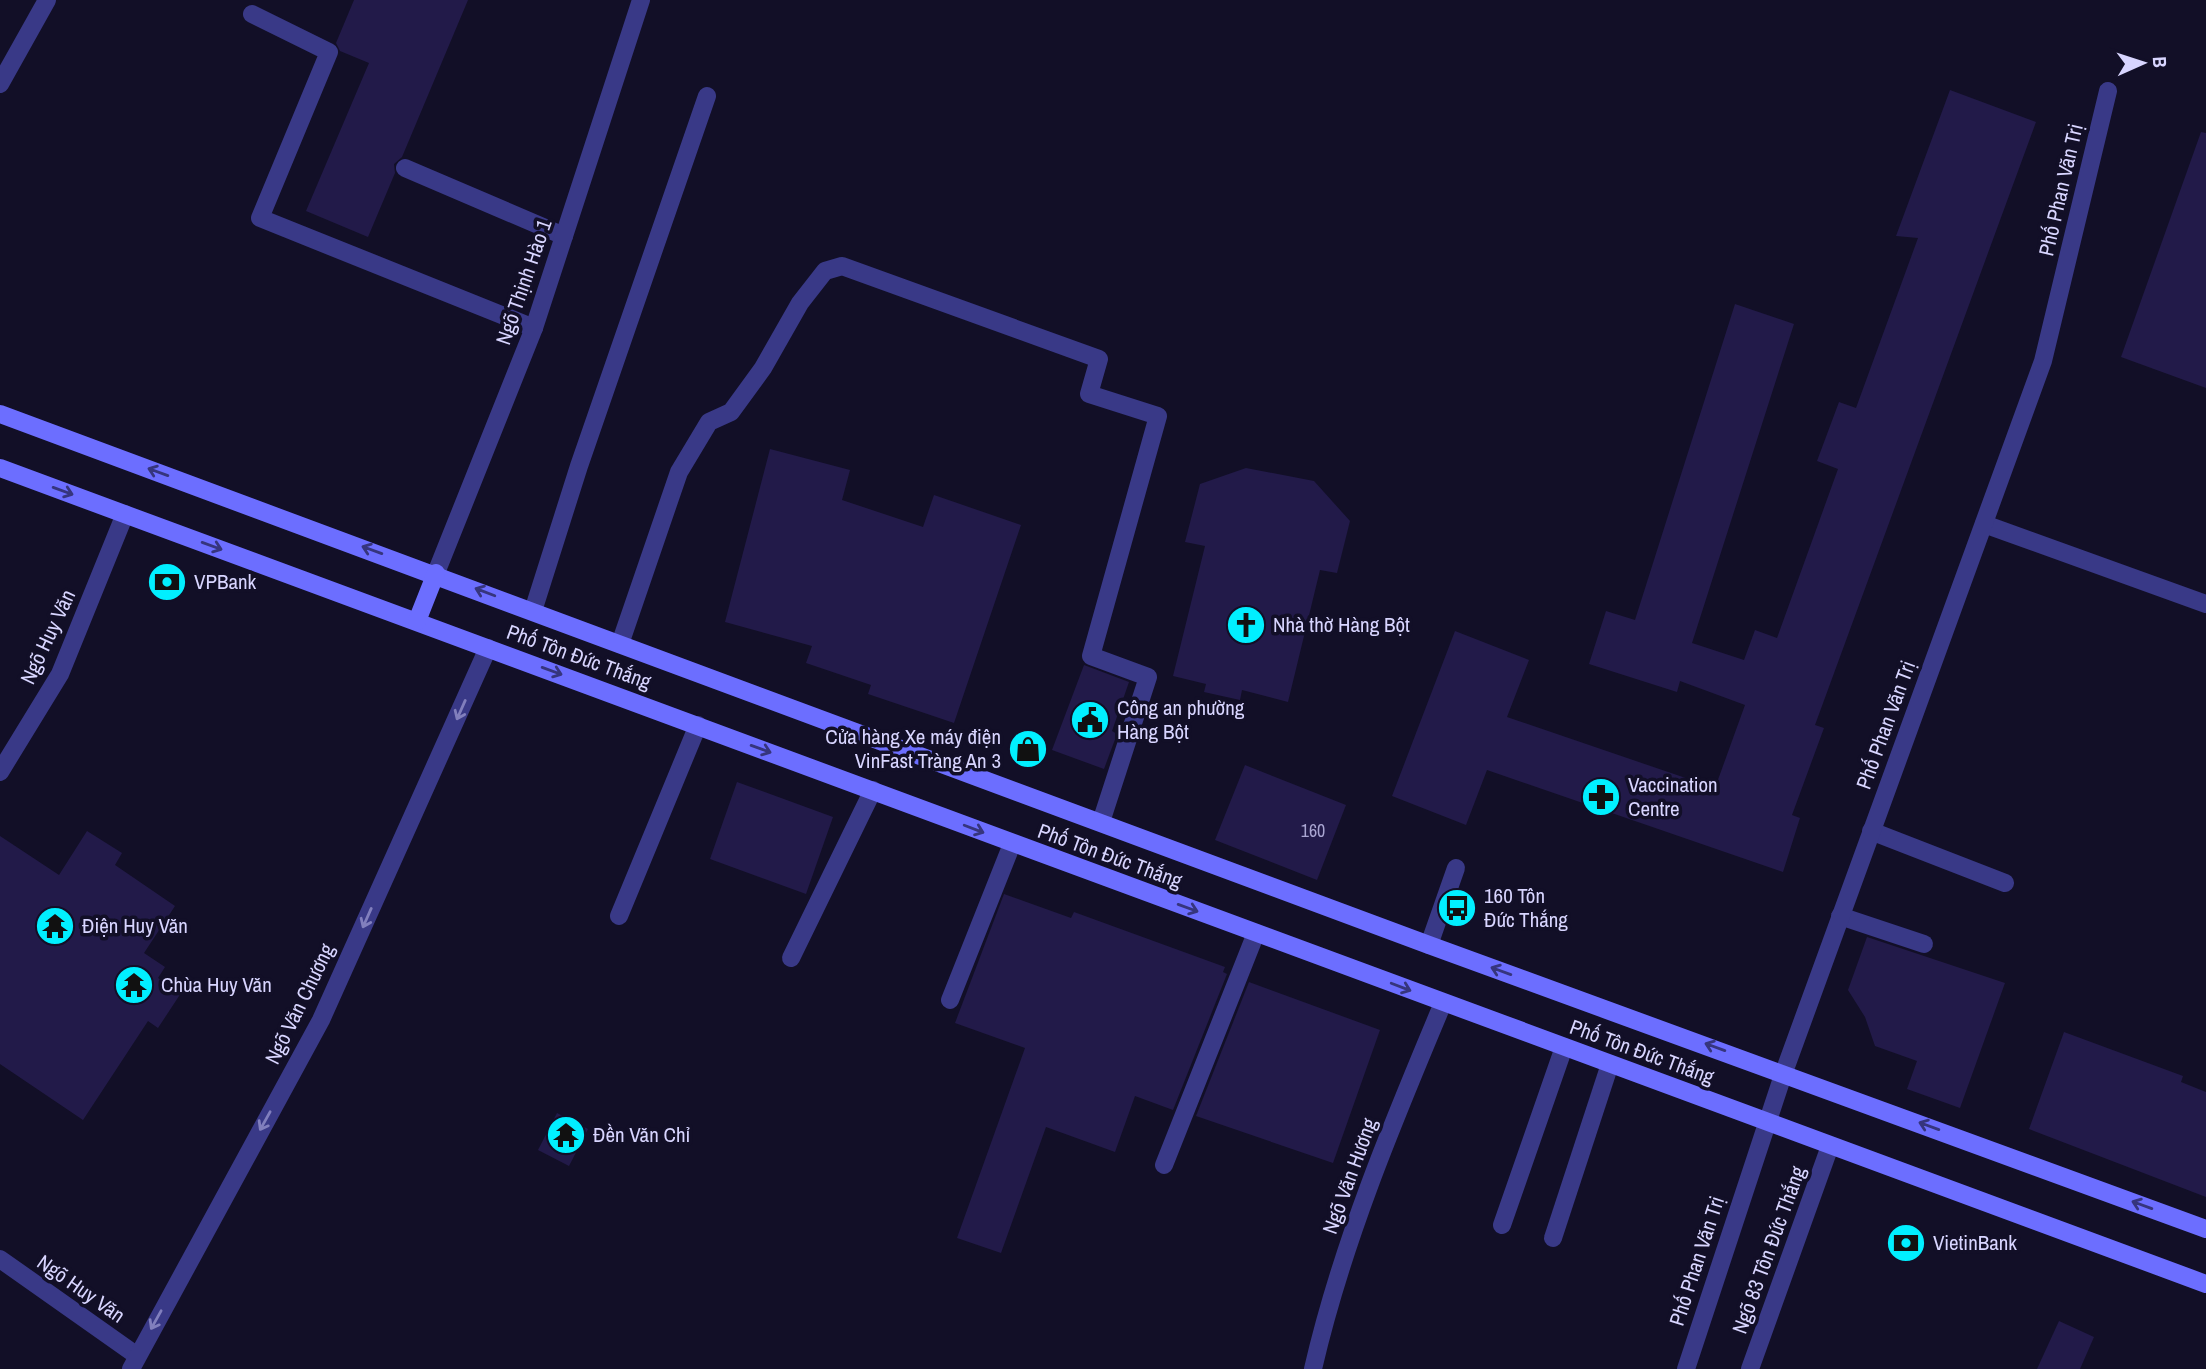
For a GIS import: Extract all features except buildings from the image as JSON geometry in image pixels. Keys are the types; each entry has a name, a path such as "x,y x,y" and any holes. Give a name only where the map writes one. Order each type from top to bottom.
{"main road":[{"name":"Phố Tôn Đức Thắng","path":"0,414 436,573 1429,945 1784,1072 2206,1229"},
{"name":"Phố Tôn Đức Thắng","path":"0,468 2206,1284"},
{"path":"417,621 436,573"}],"street":[{"path":"0,84 47,0"},
{"name":"Ngõ Thịnh Hào 1","path":"436,573 534,328 641,0"},
{"path":"252,14 329,52 260,218 534,328"},
{"name":"Phố Phan Văn Trị","path":"1686,1369 1784,1072 2043,361 2108,91"},
{"path":"533,611 579,466 707,96"},
{"path":"405,168 564,236"},
{"path":"620,644 679,472 709,422 732,412 762,368 800,303 825,271 842,266 1099,359 1089,394 1158,416 1091,656 1148,677 1101,822"},
{"name":"Ngõ Huy Văn","path":"0,772 60,674 125,514"},
{"path":"1984,524 2206,604"},
{"name":"Ngõ Văn Chương","path":"134,1362 321,1020 488,648"},
{"path":"619,916 698,725"},
{"path":"791,958 873,790"},
{"path":"1871,831 2005,883"},
{"path":"950,1000 1013,844"},
{"path":"1429,945 1456,868"},
{"path":"1840,916 1924,944"},
{"path":"1164,1165 1256,933"},
{"name":"Ngõ Văn Hương","path":"1313,1369 1328,1303 1393,1124 1443,1003"},
{"path":"1502,1225 1564,1047"},
{"path":"1553,1238 1610,1064"},
{"name":"Ngõ 83 Tôn Đức Thắng","path":"1750,1369 1830,1146"},
{"name":"Ngõ Huy Văn","path":"0,1259 134,1362"}],"place":[{"name":"VPBank","path":"167,582"},
{"name":"Nhà thờ Hàng Bột","path":"1246,625"},
{"name":"Công an phường Hàng Bột","path":"1090,720"},
{"name":"Cửa hàng Xe máy điện VinFast Tràng An 3","path":"1028,749"},
{"name":"Vaccination Centre","path":"1601,797"},
{"name":"160 Tôn Đức Thắng","path":"1457,908"},
{"name":"Điện Huy Văn","path":"55,926"},
{"name":"Chùa Huy Văn","path":"134,985"},
{"name":"Đền Văn Chỉ","path":"566,1135"},
{"name":"VietinBank","path":"1906,1243"}]}
